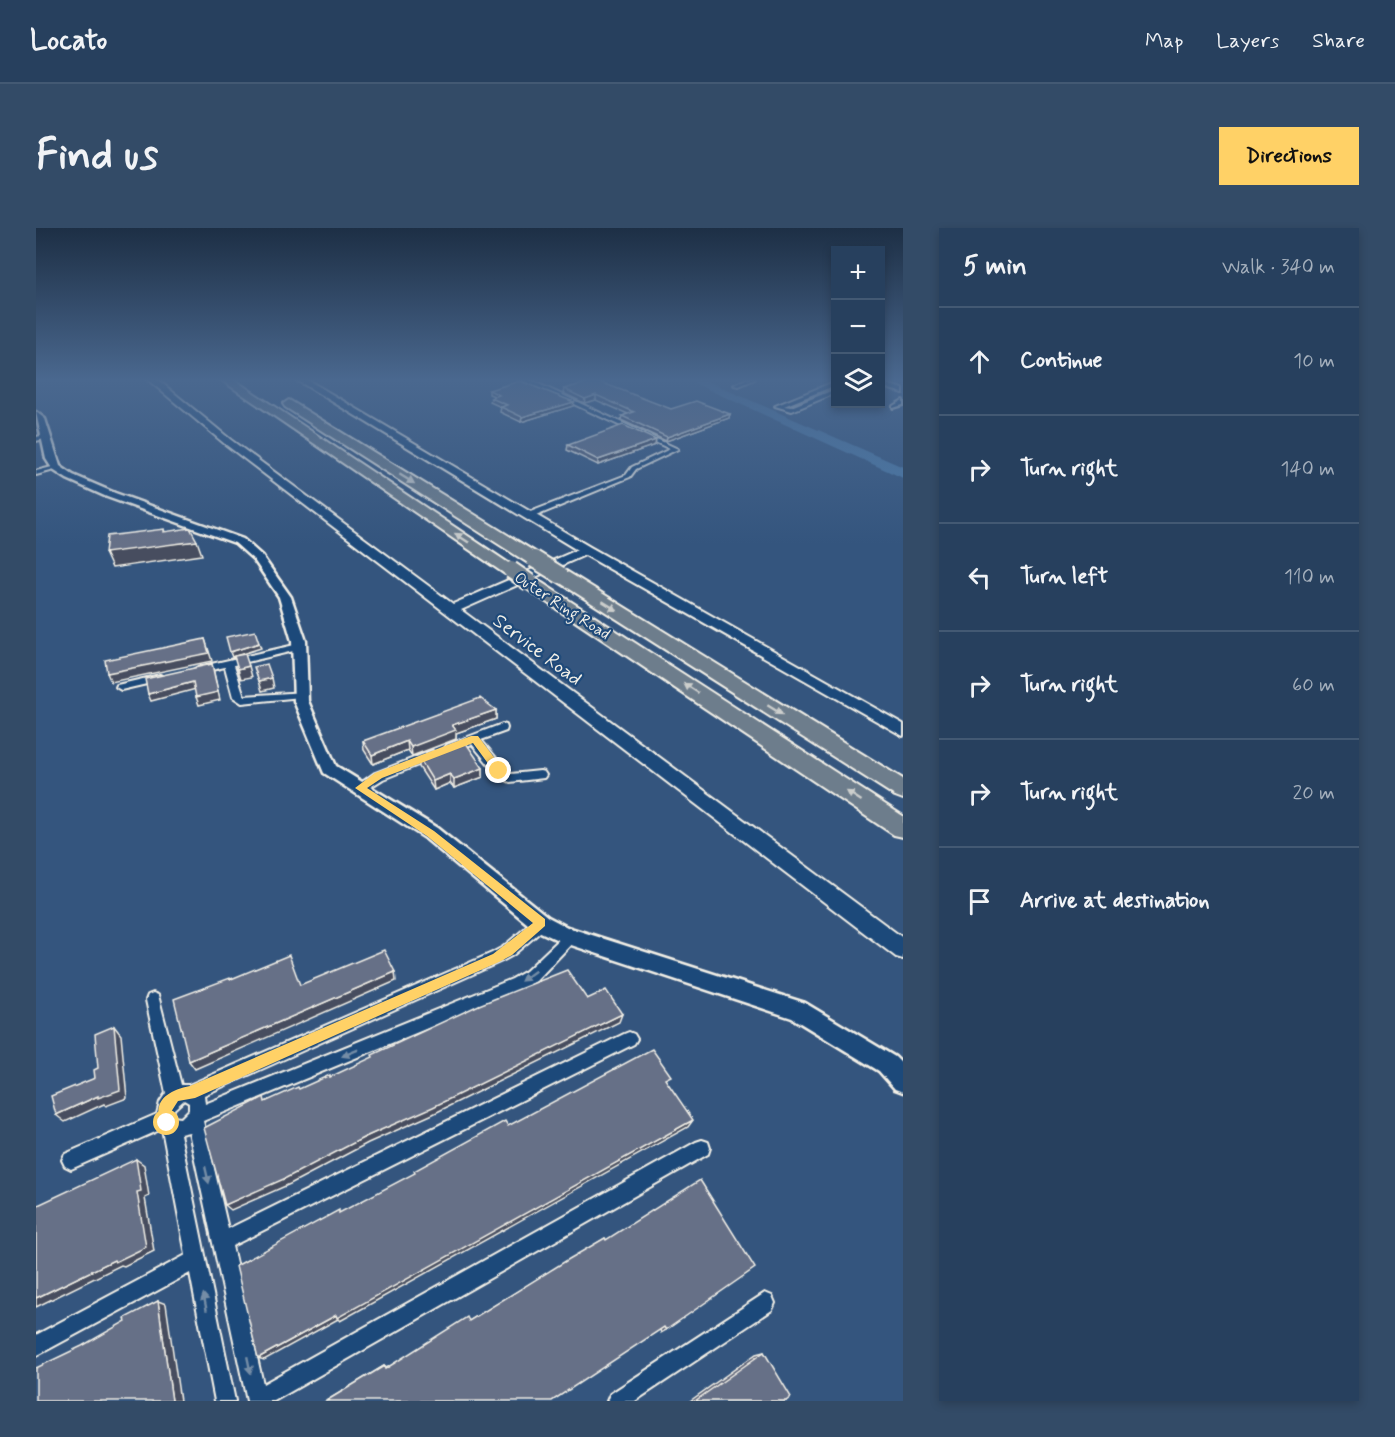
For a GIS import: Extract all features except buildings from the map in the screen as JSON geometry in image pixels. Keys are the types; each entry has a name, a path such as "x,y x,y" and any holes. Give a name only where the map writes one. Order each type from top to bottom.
{"highway":[{"name":"Outer Ring Road","path":"307,434 903,828"},
{"name":"Outer Ring Road","path":"336,434 903,790"}],"main road":[{"name":"Service Road","path":"218,434 903,950"},
{"path":"390,434 586,550 903,731"},
{"path":"451,610 586,550"}],"street":[{"path":"528,516 628,476 634,468 675,449 642,434"},
{"path":"41,438 56,468 70,477 111,495 239,541 258,558 285,597 299,647 301,701 330,769 431,833 541,923 572,937 798,1010 887,1064 903,1081"},
{"path":"36,473 56,468"},
{"path":"121,687 299,647"},
{"path":"229,663 238,697 242,700 301,694"},
{"path":"360,788 379,776 502,728"},
{"path":"474,739 504,775 510,778 540,775"},
{"path":"225,1401 167,1122 167,1104 182,1094 497,957 508,951 541,923"},
{"path":"72,1160 167,1122 185,1125 195,1118 517,984 531,976 572,937"},
{"path":"153,1000 182,1094 199,1102 195,1118 257,1400 702,1148"},
{"path":"222,1241 629,1039"},
{"path":"36,1346 196,1259"},
{"path":"617,1401 765,1303"}],"waterway":[{"path":"814,434 903,473"}],"route":[{"path":"167,1123 164,1114 167,1104 170,1099 180,1093 190,1093 497,957 508,951 541,923 431,833 360,788 379,776 474,739 499,771"}]}
